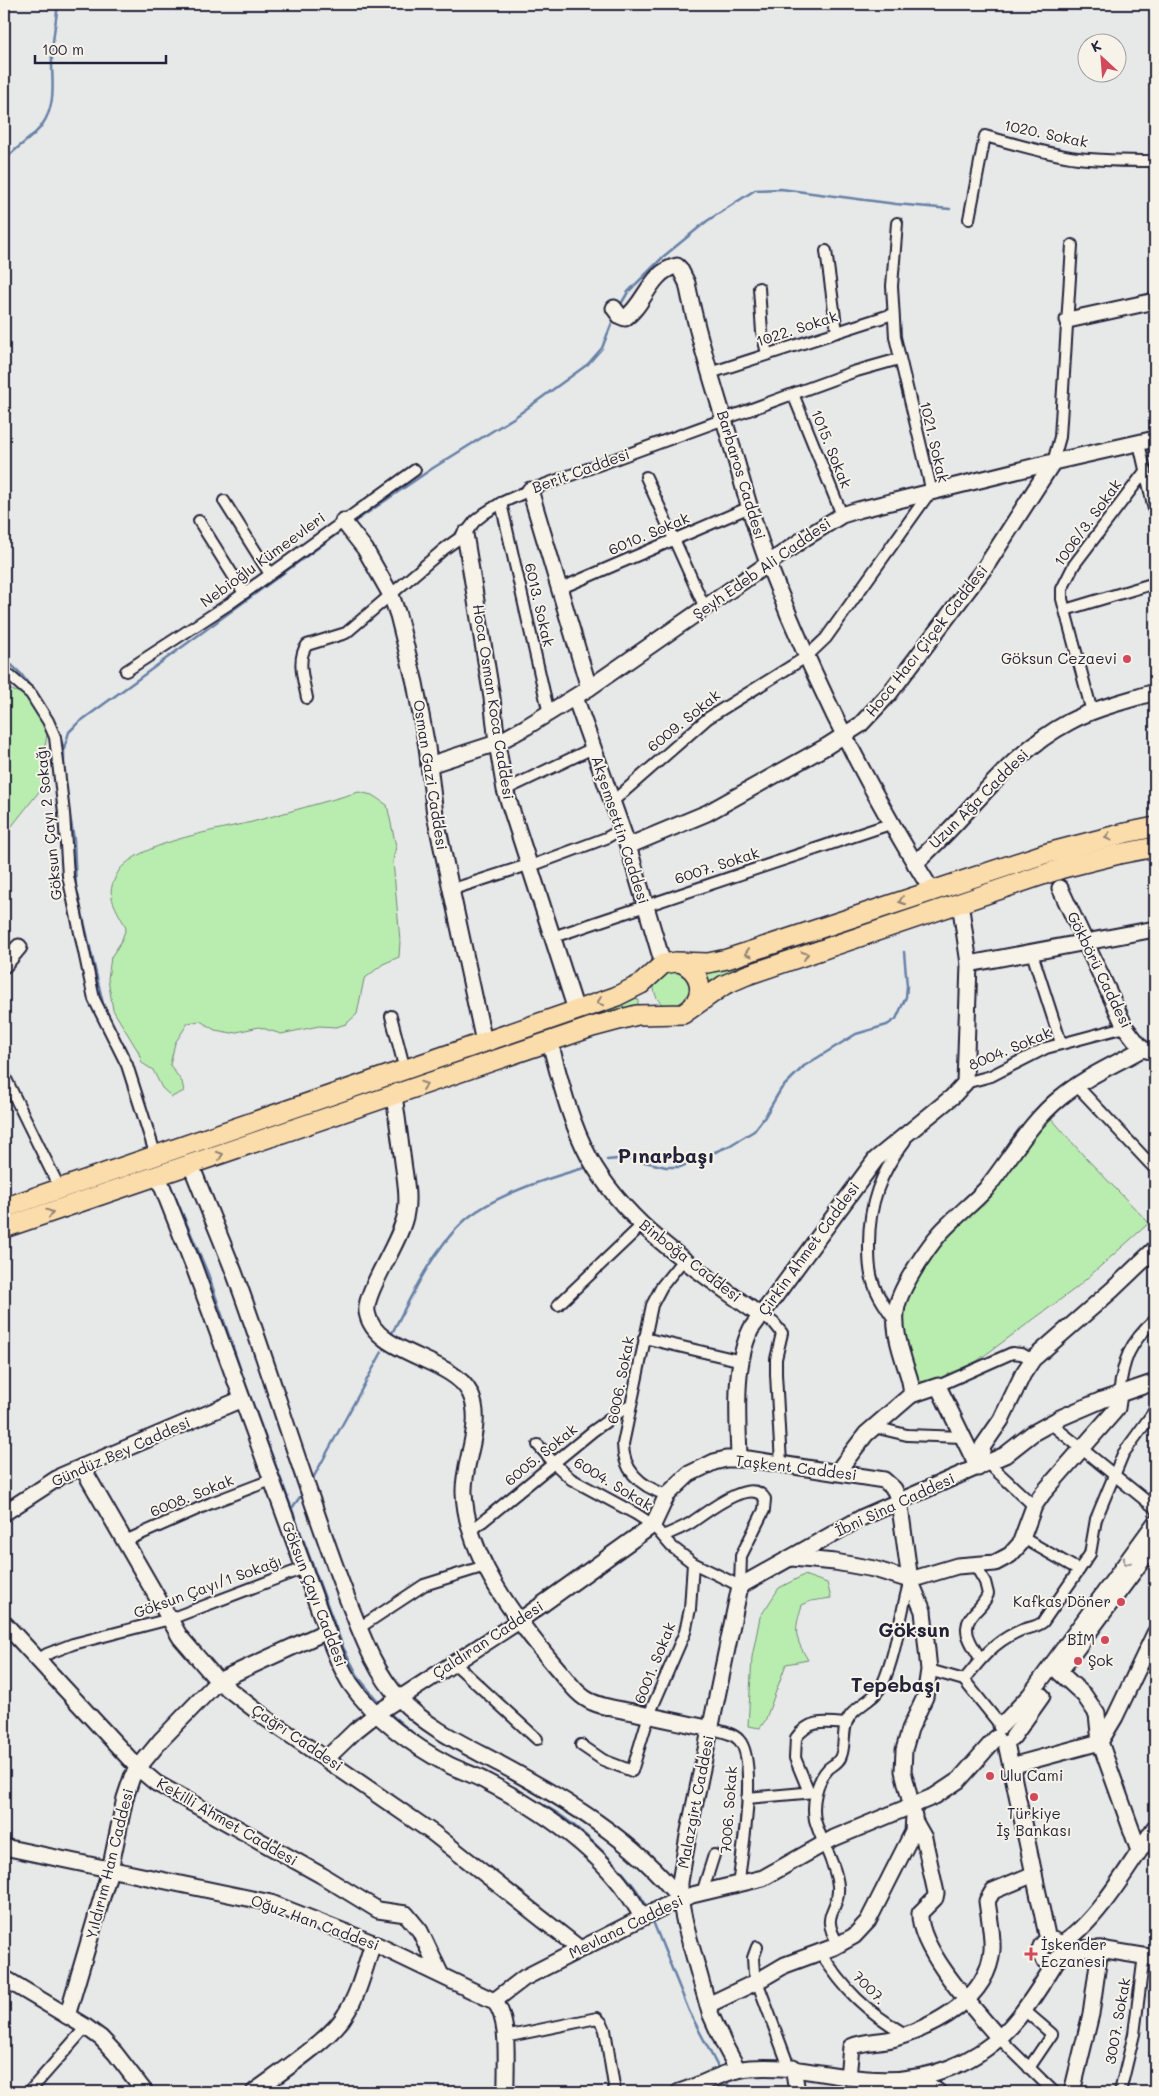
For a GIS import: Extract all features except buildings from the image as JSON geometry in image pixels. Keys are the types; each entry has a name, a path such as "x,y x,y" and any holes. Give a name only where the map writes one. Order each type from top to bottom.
{"highway":[{"path":"4,1208 626,993 649,978 657,968 669,962 682,964 727,960 1051,852 1155,827"},
{"path":"4,1228 616,1019 682,1014 724,985 741,977 1090,860 1155,847"},
{"path":"682,964 695,972 700,984 699,996 692,1007"},
{"path":"649,978 647,989 650,1002 666,1014"}],"street":[{"name":"1020. Sokak","path":"969,219 985,136 1078,158 1155,161"},
{"name":"1021. Sokak","path":"806,657 826,638 930,492 928,474 899,359 893,314 893,256 897,223"},
{"path":"1053,462 1060,437 1072,244"},
{"path":"826,252 837,332"},
{"name":"Barbaros Caddesi","path":"614,308 620,316 625,318 634,310 656,279 666,270 677,266 680,268 686,283 750,507 769,564 806,657 844,736 890,824 932,891"},
{"path":"759,288 762,332 767,354"},
{"path":"1068,320 1155,301"},
{"name":"1022. Sokak","path":"710,372 893,314"},
{"name":"Berit Caddesi","path":"307,698 301,662 303,650 313,642 346,633 444,549 465,534 475,521 501,502 853,372 899,359"},
{"name":"1015. Sokak","path":"793,394 842,515"},
{"name":"Şeyh Edeb Ali Caddesi","path":"429,765 497,743 549,714 822,526 842,515 1053,462 1155,439"},
{"path":"1139,443 1155,514"},
{"name":"Hoca Hacı Çiçek Caddesi","path":"628,846 707,813 844,736 860,725 874,712 932,639 986,566 1053,462"},
{"name":"Nebioğlu Kümeevleri","path":"126,670 191,630 415,470"},
{"name":"1006/3. Sokak","path":"1092,712 1065,610 1062,589 1064,581 1074,565 1146,470"},
{"path":"646,477 705,608"},
{"path":"530,490 589,688"},
{"path":"224,501 270,574"},
{"name":"6013. Sokak","path":"501,502 549,714"},
{"name":"6010. Sokak","path":"559,588 750,507"},
{"path":"199,521 244,593"},
{"name":"Osman Gazi Caddesi","path":"343,521 365,549 391,595 398,615 413,676 429,765 435,815 450,890 484,1042"},
{"name":"Hoca Osman Koca Caddesi","path":"465,534 505,790 576,1010"},
{"path":"1065,610 1155,583"},
{"name":"6009. Sokak","path":"612,802 708,718 806,657"},
{"name":"Göksun Çayı 2 Sokağı","path":"4,671 31,694 48,721 55,737 64,813 68,876 74,913 94,999 127,1065 156,1156"},
{"name":"Uzun Ağa Caddesi","path":"915,864 948,832 1016,759 1044,737 1068,722 1092,712 1155,692"},
{"name":"Akşemsettin Caddesi","path":"575,697 628,846 663,964"},
{"path":"505,790 593,748"},
{"name":"6007. Sokak","path":"553,937 890,824"},
{"path":"450,890 581,848 622,829"},
{"name":"Gökbörü Caddesi","path":"1060,888 1125,1027 1149,1051"},
{"path":"960,902 970,964 965,1083"},
{"path":"970,964 1155,929"},
{"path":"4,965 19,948"},
{"path":"1032,953 1061,1043"},
{"path":"391,1016 405,1070"},
{"name":"8004. Sokak","path":"965,1083 991,1076 1037,1051 1125,1027"},
{"name":"Binboğa Caddesi","path":"550,1042 572,1118 589,1158 612,1192 642,1225 684,1260 761,1316"},
{"path":"911,1395 911,1383 902,1357 896,1322 900,1298 916,1268 938,1236 982,1193 1037,1121 1061,1098 1093,1075 1149,1051"},
{"path":"4,1075 60,1189"},
{"name":"Çirkin Ahmet Caddesi","path":"739,1458 738,1409 742,1361 747,1337 868,1167 884,1150 952,1097 965,1083"},
{"path":"1076,1086 1155,1169"},
{"path":"394,1095 406,1185 406,1211 398,1239 371,1292 368,1313 373,1325 384,1337 459,1379 470,1393 474,1410 474,1422 464,1491 471,1532 486,1566 519,1621 584,1697 602,1705 711,1729"},
{"path":"896,1322 877,1294 872,1278 869,1257 870,1217 875,1194 881,1180 900,1147 917,1124"},
{"name":"Göksun Çayı Caddesi","path":"191,1165 239,1288 311,1498 359,1628 379,1670 387,1706 433,1756 485,1781 556,1822 613,1875 630,1894 644,1916"},
{"name":"Göksun Çayı Caddesi","path":"158,1176 327,1631 350,1682 387,1706 424,1719 449,1736 562,1798 586,1814 645,1862 667,1883 674,1901"},
{"path":"558,1305 642,1225"},
{"path":"983,1465 983,1446 1001,1420 1032,1359 1112,1290 1155,1249"},
{"name":"6006. Sokak","path":"666,1495 643,1484 629,1470 625,1462 623,1444 649,1314 656,1295 684,1260"},
{"path":"761,1316 774,1323 782,1333 776,1359 781,1464"},
{"path":"792,1558 835,1562 910,1580 938,1570 1003,1560 1015,1550 1023,1538 1034,1506 1047,1488 1083,1450 1114,1413 1117,1408 1122,1368 1128,1351 1155,1320"},
{"path":"644,1338 742,1361"},
{"path":"837,1472 858,1442 911,1395 938,1386 1012,1354 1021,1354 1032,1359"},
{"name":"İbni Sina Caddesi","path":"740,1586 863,1517 1005,1455 1033,1433 1075,1411 1155,1382"},
{"path":"938,1386 963,1437 983,1465 1034,1506"},
{"name":"Gündüz Bey Caddesi","path":"4,1513 45,1486 82,1467 242,1398"},
{"name":"6005. Sokak","path":"471,1532 631,1404"},
{"path":"964,1680 980,1658 1005,1637 1021,1630 1037,1627 1080,1570 1090,1554 1096,1519 1129,1444 1155,1410"},
{"path":"1050,1424 1155,1508"},
{"path":"874,1427 907,1436 963,1437"},
{"name":"6004. Sokak","path":"538,1445 554,1464 582,1486 636,1514 658,1530 692,1563 740,1586"},
{"name":"Taşkent Caddesi","path":"658,1530 666,1495 678,1482 700,1467 726,1459 739,1458 884,1480 894,1489 899,1500"},
{"name":"Çağrı Caddesi","path":"82,1467 170,1619 190,1650 218,1681 267,1719 327,1758 441,1838 580,1949"},
{"name":"6008. Sokak","path":"125,1541 203,1506 271,1480"},
{"path":"658,1530 695,1520 728,1498 752,1492 763,1496 764,1510 741,1556 740,1586"},
{"path":"899,1500 910,1580 923,1611 930,1670 925,1697 910,1729 904,1750 904,1771 915,1822 924,1838 936,1893 935,1898 920,1913 922,1927 938,1961 967,2000 999,2038 1054,2092"},
{"path":"1004,1736 1030,1695 1155,1523"},
{"name":"Çaldıran Caddesi","path":"327,1758 387,1706 658,1530"},
{"path":"1023,1538 1080,1570"},
{"path":"1004,1736 1059,1672 1155,1543"},
{"name":"6001. Sokak","path":"581,1745 603,1760 632,1771 649,1716 685,1632 691,1598 692,1563"},
{"path":"975,1565 985,1582 988,1594 969,1620 966,1633 980,1658"},
{"path":"359,1628 424,1585 486,1566"},
{"name":"Göksun Çayı/1 Sokağı","path":"38,1660 47,1654 73,1644 170,1619 304,1568"},
{"path":"813,1792 826,1771 839,1760 842,1754 846,1724 855,1711 879,1691 883,1683 894,1650 902,1608 910,1580"},
{"name":"Malazgirt Caddesi","path":"736,2070 716,2028 685,1924 674,1901 740,1586"},
{"name":"Kekilli Ahmet Caddesi","path":"4,1623 138,1768 156,1783 378,1910 406,1914 420,1931 440,1973"},
{"name":"Yıldırım Han Caddesi","path":"67,2016 110,1870 132,1777 138,1768 161,1740 218,1681 327,1631"},
{"path":"1011,1766 1100,1742 1116,1717 1155,1633"},
{"path":"453,1662 537,1739"},
{"path":"930,1670 964,1680 1004,1736 1034,1874 1057,1948"},
{"path":"1059,1672 1077,1688 1094,1708 1100,1742 1139,1851"},
{"path":"839,1945 829,1925 829,1918 838,1893 834,1869 823,1844 814,1813 813,1792 795,1758 796,1738 806,1727 823,1722 846,1724"},
{"name":"7006. Sokak","path":"711,1729 736,1737 745,1747 748,1765 747,1798 738,1885"},
{"name":"Mevlana Caddesi","path":"494,2001 524,1978 674,1901 702,1892 738,1885 774,1873 823,1844 913,1807 945,1791 960,1780 1004,1736"},
{"path":"747,1798 813,1792"},
{"path":"708,2005 756,1982 784,1965 839,1945 854,1936 868,1921 909,1842 915,1822"},
{"path":"918,2085 972,2058 999,2038 1024,2010 1041,1983 1057,1948 1072,1938 1084,1926 1155,1827"},
{"name":"Oğuz Han Caddesi","path":"4,1847 271,1903 373,1943 440,1973 494,2001"},
{"path":"702,1892 714,1854"},
{"path":"848,2077 851,2047 905,2034 929,2024 967,2000 983,1980 990,1962 992,1937 987,1901 989,1895 993,1891 1034,1874"},
{"path":"254,2092 326,2036 344,2017 373,1943"},
{"path":"756,1947 753,1965 756,1982 791,2067 797,2092"},
{"path":"1041,1983 1042,1958 1040,1947 1100,1949 1150,1956"},
{"path":"1072,2092 1091,2014 1100,1949"},
{"name":"7007.","path":"820,1952 841,1982 864,2007 905,2034"},
{"name":"3007. Sokak","path":"1120,2092 1150,1956"},
{"path":"4,1978 86,2027 108,2044 145,2092"},
{"path":"494,2001 501,2011 505,2037 506,2092"},
{"path":"1024,2010 1052,2034 1029,2068"},
{"path":"505,2037 597,2018 602,2023 604,2030 615,2092"},
{"path":"29,2092 86,2027"},
{"path":"681,2092 736,2070 791,2067 848,2077 881,2086 918,2085 938,2092"}],"green space":[{"path":"6,688 22,694 34,703 48,730 44,752 49,779 4,836 4,690"},
{"path":"359,792 372,795 387,805 396,846 393,861 400,941 399,957 383,964 364,979 357,1014 346,1024 336,1027 319,1026 281,1034 259,1027 232,1033 215,1030 200,1021 188,1023 175,1043 170,1065 182,1082 184,1091 172,1097 162,1088 153,1070 142,1063 138,1051 113,1010 108,979 111,957 121,942 126,928 116,908 111,891 118,873 123,866 135,857 166,843 252,822"},
{"path":"1155,834 1155,840 879,921 720,976 708,983 705,972 1071,853"},
{"path":"679,970 693,985 685,1004 671,1007 665,1006 657,999 654,985 664,971"},
{"path":"634,998 638,999 638,1004 4,1222 4,1214"},
{"path":"1050,1117 1084,1156 1149,1223 1076,1288 977,1361 934,1383 925,1384 916,1377 900,1323 906,1301 920,1273 947,1233 1005,1174"},
{"path":"804,1575 827,1583 831,1598 811,1601 802,1605 797,1633 800,1645 808,1660 786,1664 765,1721 760,1728 748,1726 752,1657 760,1617 779,1588"}],"waterway":[{"path":"4,162 38,130 50,108 53,90 52,48 58,4"},
{"path":"621,304 628,292 664,256 707,221 755,190 781,189 950,209"},
{"path":"354,522 433,468 515,417 588,364 602,348 613,320"},
{"path":"64,749 69,732 78,723 341,531"},
{"path":"4,658 21,674 33,690"},
{"path":"59,735 64,749 64,772"},
{"path":"67,799 74,839 76,887 104,1008"},
{"path":"607,1160 628,1158 666,1167 680,1167 729,1146 754,1131 781,1089 804,1066 856,1034 887,1025 896,1019 906,997 904,952"},
{"path":"116,1032 122,1043"},
{"path":"134,1071 140,1090"},
{"path":"392,1333 432,1261 451,1234 462,1223 487,1205 503,1197 537,1183 584,1168"},
{"path":"169,1182 208,1274 243,1377 343,1647 359,1678 381,1705"},
{"path":"312,1480 382,1352"},
{"path":"292,1508 300,1497"},
{"path":"388,1712 420,1739"},
{"path":"538,1803 567,1821 600,1849 629,1881 648,1909"},
{"path":"652,1919 689,2011 720,2071"},
{"path":"725,2080 733,2092"}],"place":[{"name":"Göksun Cezaevi","path":"1127,659"},
{"name":"Kafkas Döner","path":"1121,1602"},
{"name":"BİM","path":"1105,1640"},
{"name":"Şok","path":"1078,1661"},
{"name":"Ulu Cami","path":"990,1776"},
{"name":"Türkiye İş Bankası","path":"1034,1797"},
{"name":"İskender Eczanesi","path":"1031,1954"}],"district":[{"name":"Pınarbaşı","path":"666,1156"},
{"name":"Göksun","path":"914,1630"},
{"name":"Tepebaşı","path":"896,1685"}]}
